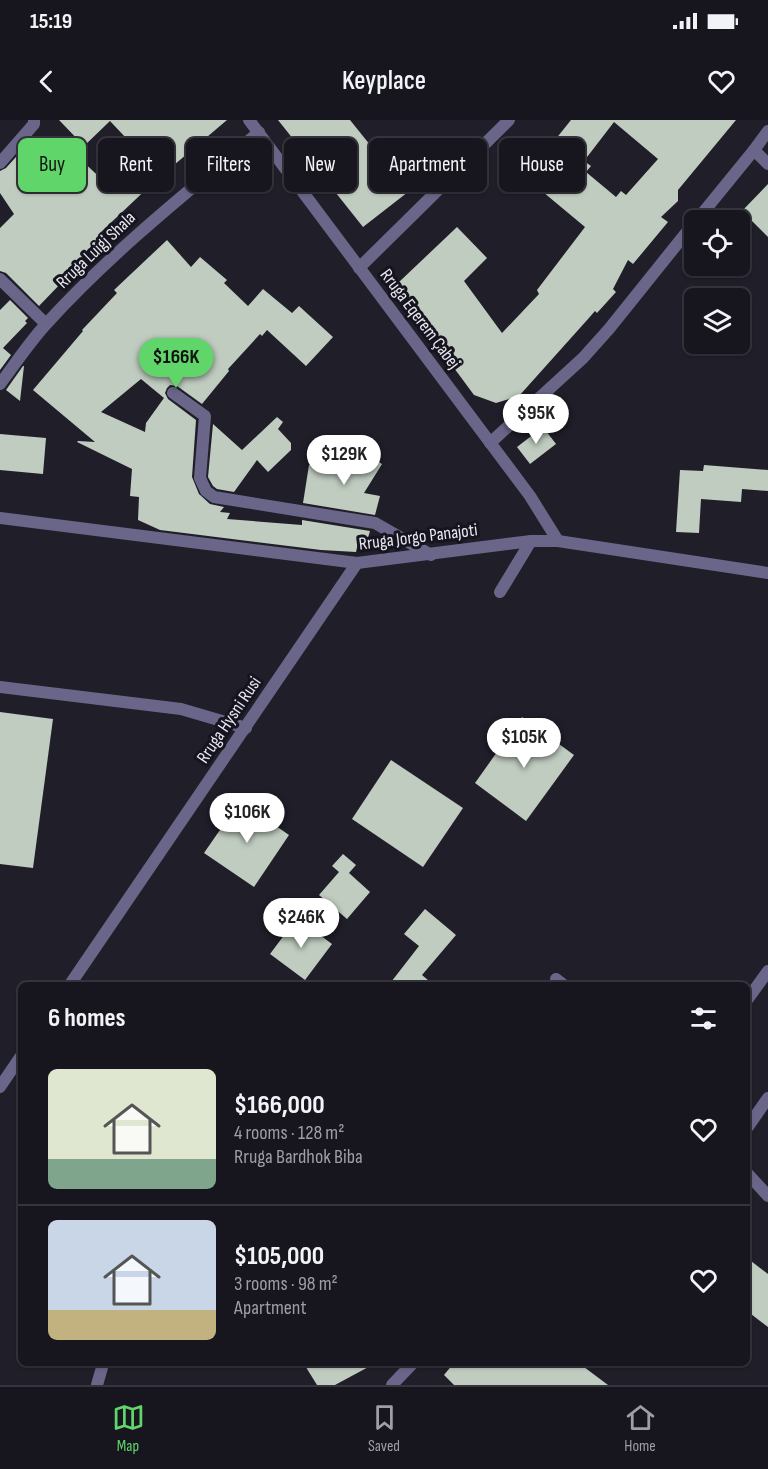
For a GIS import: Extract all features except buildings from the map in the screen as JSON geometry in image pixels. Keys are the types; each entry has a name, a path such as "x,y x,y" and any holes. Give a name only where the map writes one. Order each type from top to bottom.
{"street":[{"path":"0,164 34,124 34,120"},
{"name":"Rruga Eqerem Çabej","path":"249,120 530,496 558,541"},
{"path":"359,268 509,120"},
{"path":"706,210 768,131"},
{"name":"Rruga Luigj Shala","path":"0,384 46,324 109,260 174,202 259,132"},
{"path":"754,150 768,164"},
{"path":"490,443 583,358 684,237"},
{"path":"0,279 46,324"},
{"path":"173,393 205,416 200,478 206,491 214,497 375,523 431,555"},
{"name":"Rruga Jorgo Panajoti","path":"0,518 357,563 531,541 558,541 768,573"},
{"path":"500,592 531,541"},
{"name":"Rruga Hysni Rusi","path":"72,982 357,563"},
{"path":"0,687 181,710 246,728"},
{"path":"750,996 768,970"},
{"path":"0,1087 18,1060"},
{"path":"750,1124 768,1098"},
{"path":"750,1176 768,1196"},
{"path":"97,1385 102,1366"},
{"path":"392,1385 410,1366"}]}
